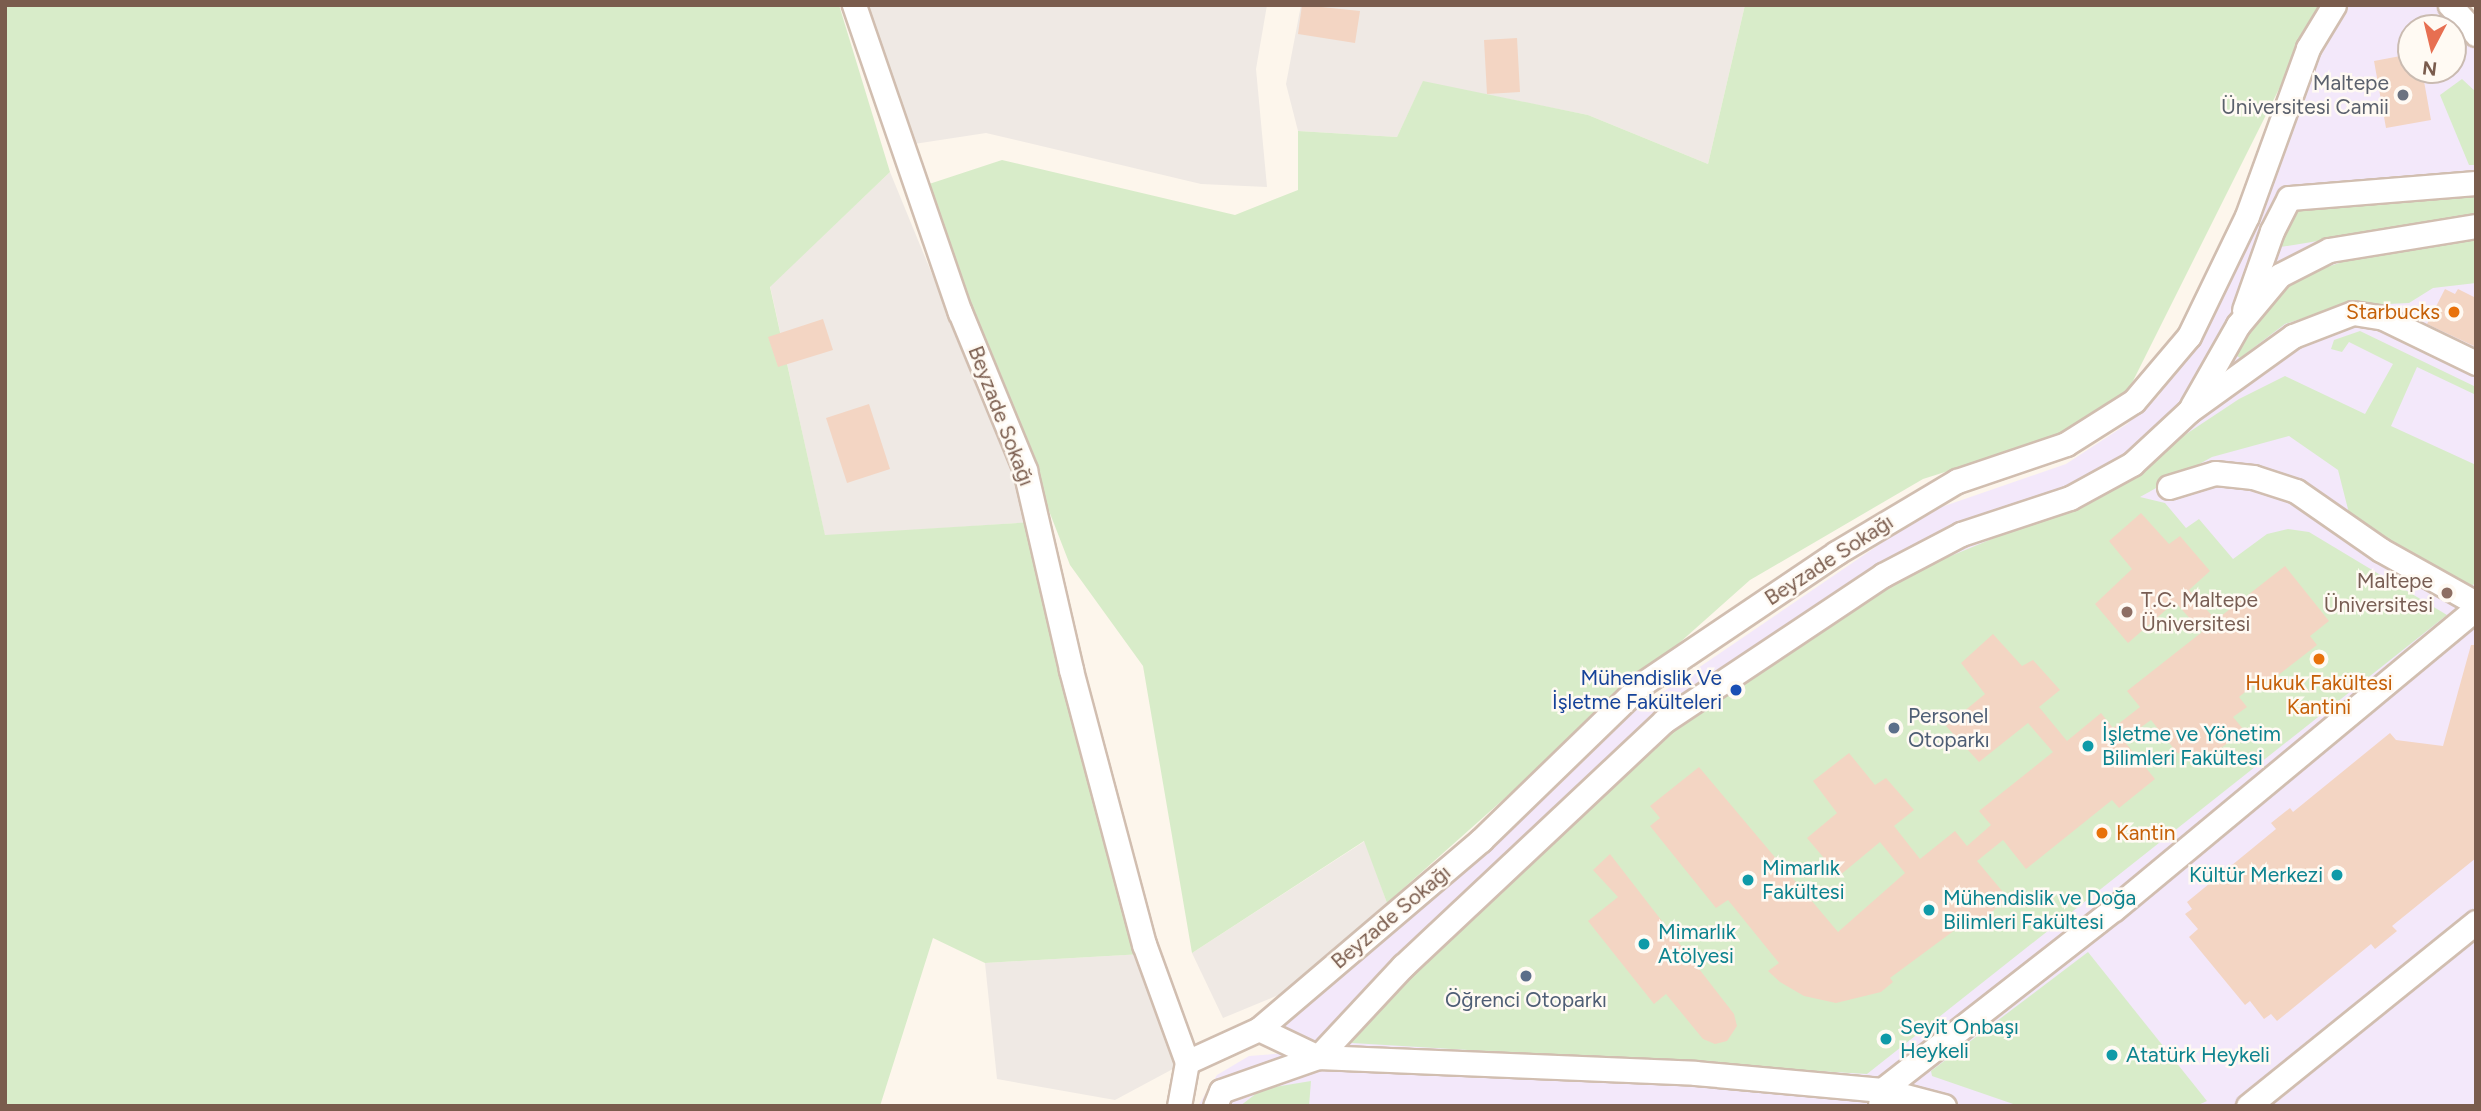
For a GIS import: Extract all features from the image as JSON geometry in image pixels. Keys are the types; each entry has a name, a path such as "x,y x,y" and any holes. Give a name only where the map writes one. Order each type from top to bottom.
{"street":[{"name":"Beyzade Sokağı","path":"854,5 956,300 1025,470 1071,670 1144,944 1187,1062 1259,1029 1481,840 1642,684 1836,553 1957,481 2066,444 2134,401 2189,336 2246,216 2308,48 2334,5"},
{"path":"2450,5 2476,34"},
{"path":"2189,411 2238,325 2272,231 2290,198 2476,183"},
{"path":"2238,325 2280,275 2329,250 2476,226"},
{"path":"1215,1106 1221,1091 1240,1082 1284,1072 1318,1057 1403,966 1664,721 1883,575 1961,534 2070,498 2132,464 2189,411 2293,336 2353,313 2383,318 2476,363"},
{"path":"1881,1098 2114,909 2476,606 2381,550 2296,491 2253,477 2215,473 2169,487"},
{"path":"2248,1106 2476,922"},
{"path":"1259,1029 1318,1057 1695,1073 1944,1106"},
{"path":"1179,1106 1187,1062"}],"shaded area":[{"path":"860,5 1267,5 1256,69 1267,187 1201,184 986,133 914,144"},
{"path":"1301,5 1745,5 1708,164 1588,115 1423,82 1397,137 1298,131 1286,84"},
{"name":"T.C. Maltepe Üniversitesi","path":"2344,5 2435,5 2444,14 2397,14 2397,84 2467,84 2467,37 2476,46 2476,1106 1198,1106 1217,1075 1249,1056 1286,1053 1283,1024 1555,789 1632,713 1927,512 2066,464 2127,424 2159,396 2278,133"},
{"path":"890,172 1034,522 825,536 770,286"},
{"path":"1365,841 1387,903 1286,992 1223,1018 1192,953"},
{"path":"1143,954 1184,1063 1115,1100 997,1079 985,963"}],"green space":[{"path":"5,5 839,5 890,172 770,287 825,535 1034,522 1143,954 985,963 933,938 880,1106 5,1106"},
{"path":"1745,5 2321,5 2129,389 2052,438 1923,479 1750,580 1387,903 1364,841 1192,953 1143,666 1070,565 923,186 1002,160 1235,215 1298,190 1298,131 1397,137 1423,81 1588,115 1708,164"},
{"path":"2455,84 2467,84 2476,92 2476,165 2469,165 2440,95"},
{"path":"2476,189 2476,215 2275,248 2287,211 2302,203"},
{"path":"2476,240 2476,283 2433,288 2409,303 2346,306 2319,313 2285,324 2240,358 2231,352 2257,316 2295,278 2342,262"},
{"path":"2360,331 2476,387 2476,395 2417,367 2391,426 2476,465 2476,581 2471,588 2350,517 2338,470 2289,436 2212,457 2140,497 2165,503 2186,528 2199,519 2233,559 2267,534 2288,529 2309,532 2447,615 1867,1074 1352,1043 1347,1036 1362,1017 1691,708 1900,577 2050,515 2144,462 2239,399 2285,376 2365,414 2393,364 2349,342 2342,352 2331,349 2334,340"},
{"path":"2088,952 2207,1101 2196,1106 2019,1106 1932,1076 1931,1071"},
{"path":"1311,1081 1309,1106 1240,1106 1262,1089"}],"building":[{"path":"1302,5 1360,11 1355,43 1298,34"},
{"path":"1517,38 1520,92 1487,94 1484,40"},
{"name":"Maltepe Üniversitesi Camii","path":"2397,57 2397,84 2425,84 2431,120 2386,128 2374,61"},
{"name":"Starbucks","path":"2445,289 2455,294 2458,289 2476,298 2476,347 2427,324"},
{"path":"823,319 833,350 778,367 768,337"},
{"path":"869,404 890,469 847,483 826,418"},
{"path":"2141,513 2169,544 2180,536 2210,571 2189,590 2216,620 2285,566 2329,621 2310,636 2317,645 2268,683 2263,677 2239,697 2247,707 2233,717 2244,730 2198,766 2184,749 2178,754 2151,720 2137,730 2124,741 2155,779 2119,808 2112,800 2026,869 2003,840 1977,861 2008,898 1973,928 1967,921 1890,978 1893,982 1881,992 1836,1003 1804,996 1780,982 1768,971 1779,963 1728,900 1716,908 1650,826 1660,818 1650,806 1699,767 1838,932 1905,873 1880,842 1839,876 1807,838 1837,813 1813,781 1849,753 1875,785 1886,778 1914,810 1894,826 1920,859 1955,831 1967,846 1991,825 1979,811 2053,752 2028,723 1979,762 1946,726 1985,694 1961,663 1993,634 2022,666 2033,660 2060,690 2039,707 2067,741 2101,713 2113,728 2140,707 2127,691 2202,632 2175,602 2128,643 2095,604 2132,569 2109,541"},
{"name":"Kültür Merkezi","path":"2471,645 2476,645 2476,858 2392,926 2397,931 2375,949 2371,944 2277,1021 2271,1014 2264,1019 2250,1001 2245,1005 2189,937 2198,929 2185,914 2192,909 2187,902 2276,829 2271,823 2290,808 2293,812 2390,733 2396,740 2443,746"},
{"name":"Mimarlık Atölyesi","path":"1610,854 1734,1014 1737,1026 1727,1041 1715,1044 1703,1039 1666,994 1654,1004 1588,921 1618,897 1593,870"}],"place":[{"name":"Maltepe Üniversitesi Camii","path":"2403,95"},
{"name":"Starbucks","path":"2454,312"},
{"name":"Maltepe Üniversitesi","path":"2447,593"},
{"name":"T.C. Maltepe Üniversitesi","path":"2127,612"},
{"name":"Hukuk Fakültesi Kantini","path":"2319,659"},
{"name":"Mühendislik Ve İşletme Fakülteleri","path":"1736,690"},
{"name":"Personel Otoparkı","path":"1894,728"},
{"name":"İşletme ve Yönetim Bilimleri Fakültesi","path":"2088,746"},
{"name":"Kantin","path":"2102,833"},
{"name":"Kültür Merkezi","path":"2337,875"},
{"name":"Mimarlık Fakültesi","path":"1748,880"},
{"name":"Mühendislik ve Doğa Bilimleri Fakültesi","path":"1929,910"},
{"name":"Mimarlık Atölyesi","path":"1644,944"},
{"name":"Öğrenci Otoparkı","path":"1526,976"},
{"name":"Seyit Onbaşı Heykeli","path":"1886,1039"},
{"name":"Atatürk Heykeli","path":"2112,1055"}]}
